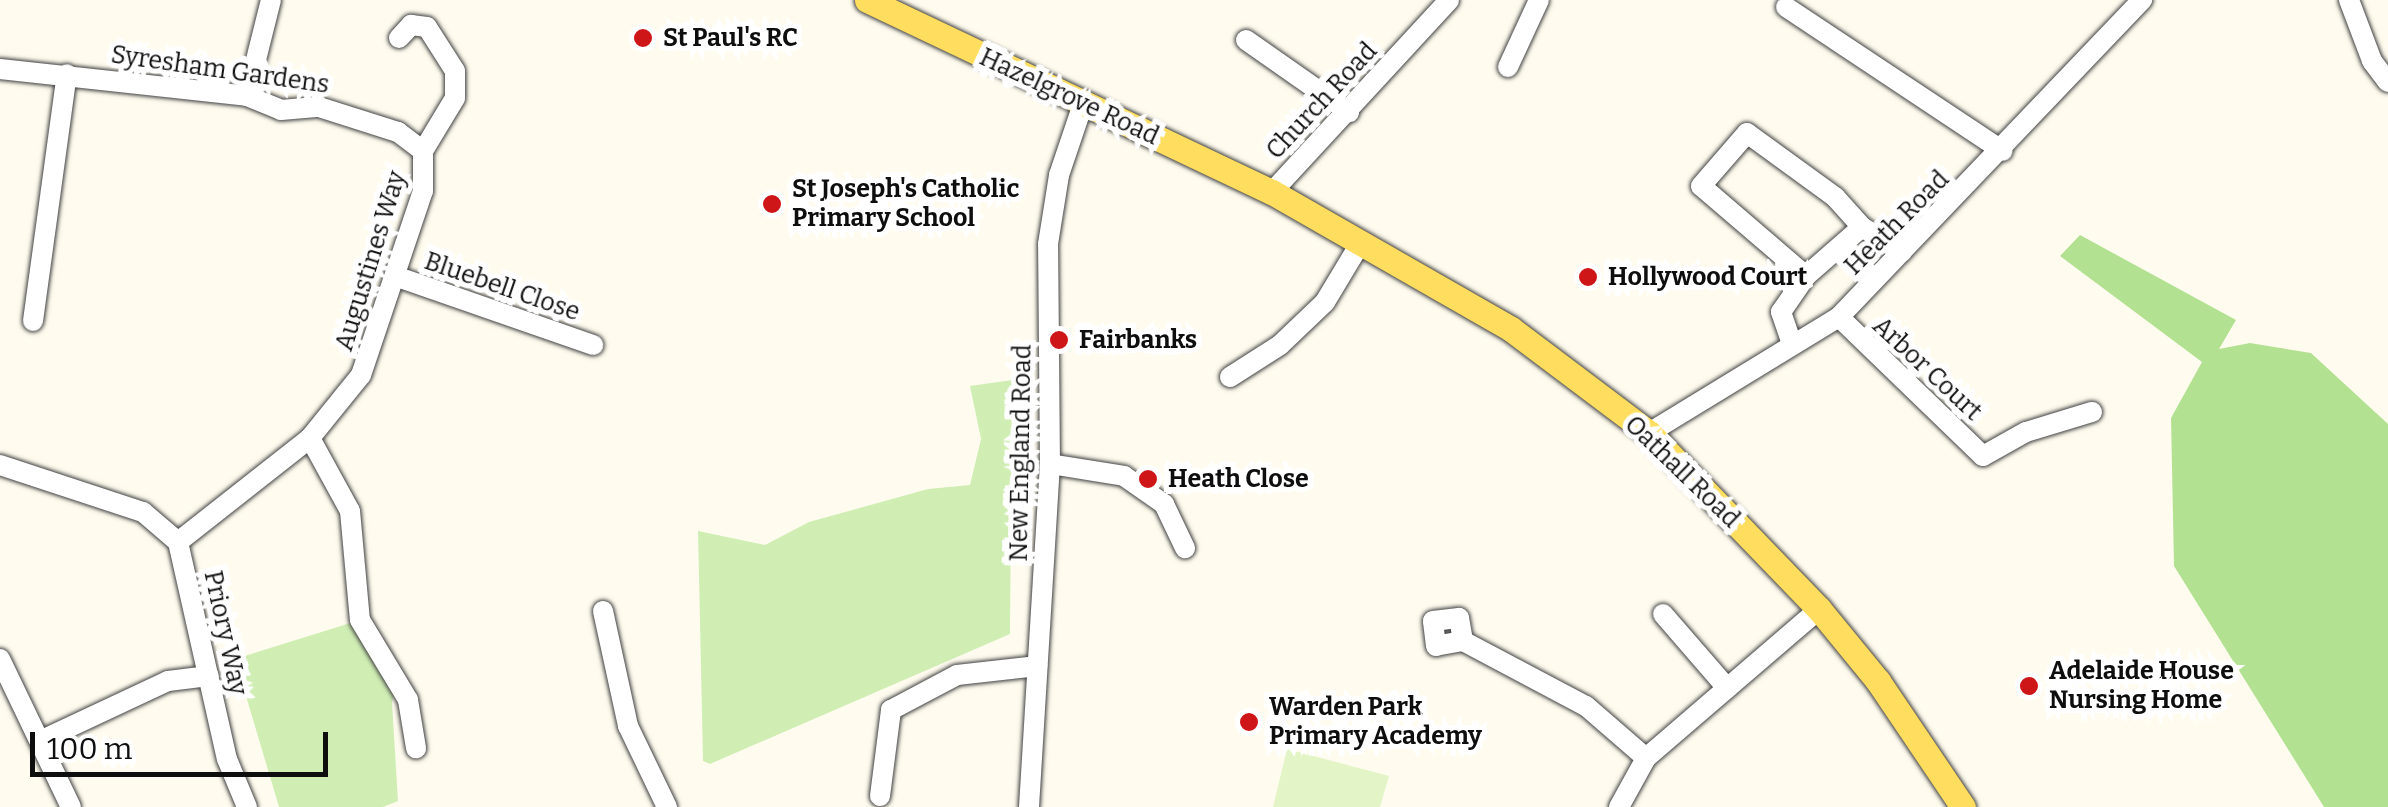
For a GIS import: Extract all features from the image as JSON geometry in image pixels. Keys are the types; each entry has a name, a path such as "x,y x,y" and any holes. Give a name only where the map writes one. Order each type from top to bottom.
{"main road":[{"name":"Hazelgrove Road","path":"866,0 1272,192"},
{"name":"Oathall Road","path":"1272,192 1511,329 1649,434 1819,609 1878,681 1963,807"}],"street":[{"path":"247,96 272,0"},
{"name":"Church Road","path":"1272,192 1448,0"},
{"path":"1508,67 1514,42 1539,0"},
{"name":"Heath Road","path":"1649,434 1839,317 2003,151 2142,0"},
{"path":"2348,0 2372,61 2388,82"},
{"path":"1786,7 2003,151"},
{"path":"399,38 411,25 427,28 455,71 455,98 423,152"},
{"path":"1246,40 1349,112"},
{"name":"Syresham Gardens","path":"0,69 247,96 281,110 319,107 398,132 423,152"},
{"path":"33,320 67,74"},
{"name":"New England Road","path":"1029,807 1050,464 1048,244 1059,175 1083,104"},
{"path":"1806,276 1701,186 1748,133 1835,198 1862,227 1902,252"},
{"name":"Augustines Way","path":"178,542 310,438 362,375 423,190 423,152"},
{"path":"1792,344 1781,312 1806,276 1862,227"},
{"path":"1230,376 1280,345 1325,302 1360,242"},
{"name":"Bluebell Close","path":"395,276 593,345"},
{"name":"Arbor Court","path":"1839,317 1983,456 2026,432 2092,412"},
{"path":"310,438 350,511 360,620 408,700 416,748"},
{"path":"1050,464 1124,476 1164,504 1186,548"},
{"path":"0,465 143,512 178,542"},
{"name":"Priory Way","path":"178,542 228,759 247,807"},
{"path":"1619,807 1646,758 1819,609"},
{"path":"603,611 628,726 667,803"},
{"path":"1663,614 1727,688"},
{"path":"1463,641 1586,706 1646,758"},
{"path":"0,660 72,807"},
{"path":"880,796 891,710 956,675 1038,666"},
{"path":"42,740 168,681 209,676"}],"green space":[{"path":"2080,235 2236,320 2219,349 2250,343 2311,353 2388,424 2388,807 2324,807 2174,566 2171,418 2202,362 2060,256"},
{"path":"1012,380 1010,634 710,764 703,761 698,531 765,545 809,522 928,489 970,485 981,439 970,386"},
{"path":"360,620 399,681 392,702 398,801 383,807 279,807 235,659"},
{"path":"1287,749 1389,776 1380,807 1273,807"}],"place":[{"name":"St Paul's RC","path":"643,38"},
{"name":"St Joseph's Catholic Primary School","path":"772,204"},
{"name":"Hollywood Court","path":"1588,277"},
{"name":"Fairbanks","path":"1059,340"},
{"name":"Heath Close","path":"1148,479"},
{"name":"Adelaide House Nursing Home","path":"2029,686"},
{"name":"Warden Park Primary Academy","path":"1249,722"}]}
